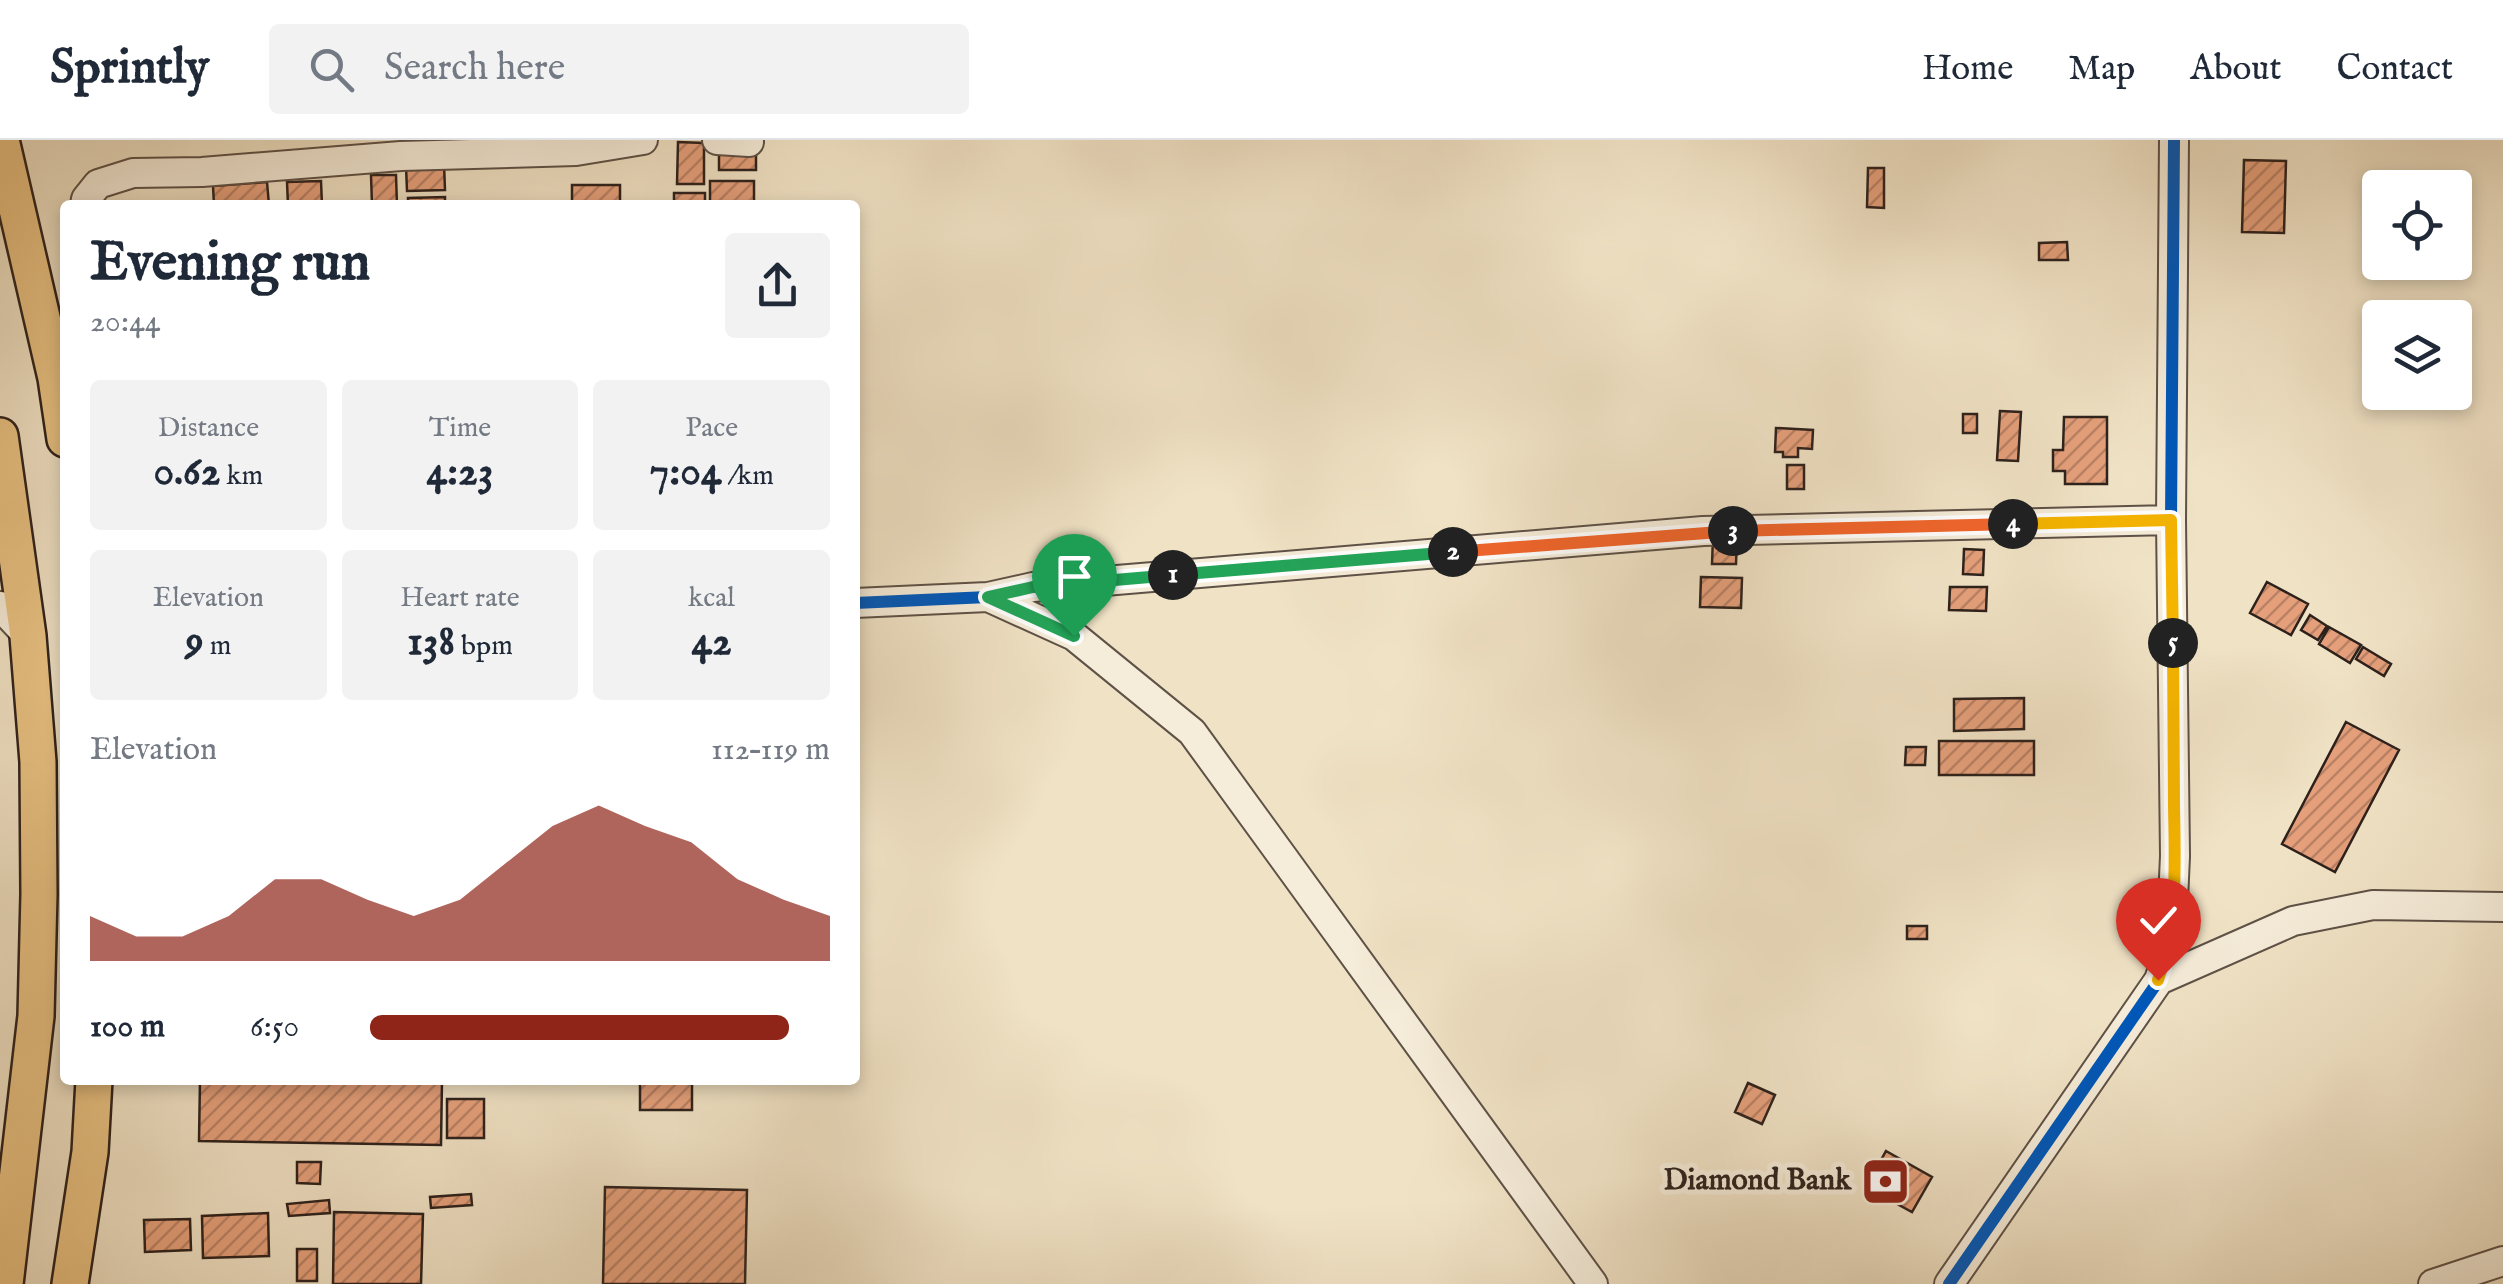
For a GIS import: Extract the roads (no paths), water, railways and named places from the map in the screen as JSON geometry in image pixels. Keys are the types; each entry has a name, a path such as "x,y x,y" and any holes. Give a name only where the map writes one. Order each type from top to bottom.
{"main road":[{"path":"1,140 60,387"},
{"path":"0,436 28,636 38,762 36,1016 5,1284"},
{"path":"70,1284 90,1152 94,1085"}],"street":[{"path":"86,200 98,184 133,173 202,172 643,140"},
{"path":"718,140 748,142"},
{"path":"1948,1284 2158,980 2168,953 2175,856 2171,520 2174,140"},
{"path":"860,603 988,597 1033,587 1703,532 2171,520"},
{"path":"988,597 1074,636 1192,732 1592,1284"},
{"path":"0,606 28,636"},
{"path":"2158,980 2293,921 2373,905 2503,907"},
{"path":"2433,1284 2503,1260"}],"place":[{"name":"Diamond Bank","path":"1886,1181"}]}
